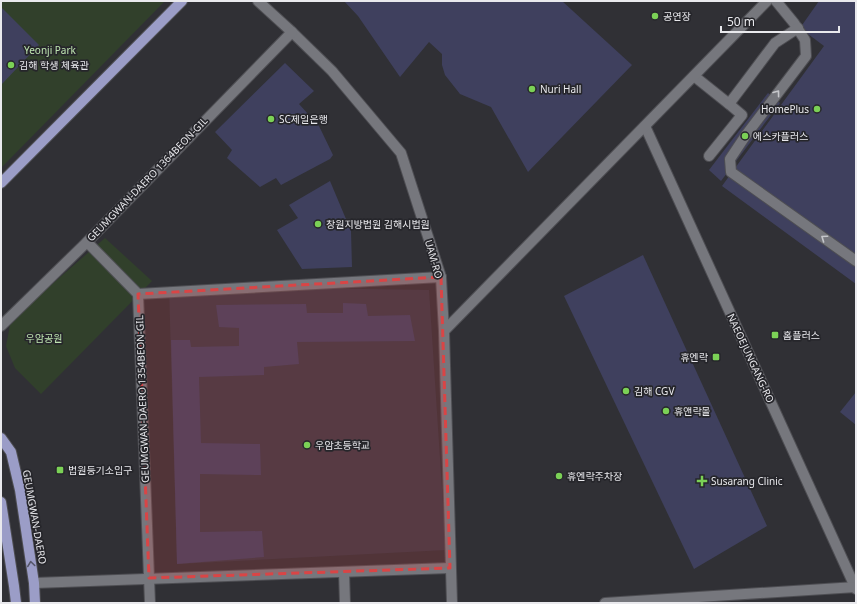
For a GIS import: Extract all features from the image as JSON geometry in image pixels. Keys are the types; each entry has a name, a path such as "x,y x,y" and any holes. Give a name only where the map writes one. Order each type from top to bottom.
{"main road":[{"path":"1,183 182,1"},
{"name":"GEUMGWAN-DAERO","path":"1,438 11,452 20,490 34,583 35,603"},
{"path":"1,502 16,603"}],"street":[{"name":"UAM-RO","path":"258,1 332,71 401,153 441,277 452,603"},
{"path":"444,331 767,1"},
{"path":"776,1 798,28 805,40 806,56 746,135 730,159 732,172 856,261"},
{"path":"729,104 775,43 798,28"},
{"name":"GEUMGWAN-DAERO 1364BEON-GIL","path":"1,326 86,242 292,32"},
{"path":"694,76 742,115 709,156"},
{"name":"NAEOEJUNGANG-RO","path":"645,126 856,588"},
{"path":"86,242 138,294 441,277"},
{"name":"GEUMGWAN-DAERO 1354BEON-GIL","path":"138,294 150,603"},
{"path":"34,583 450,568"},
{"path":"344,572 345,603"},
{"path":"605,603 856,588"}],"highlighted area":[{"path":"441,277 450,568 149,578 138,294"}],"shaded area":[{"name":"우암초등학교","path":"169,286 429,290 446,550 177,564"}],"green space":[{"name":"Yeonji Park","path":"1,1 165,1 1,168"},
{"name":"우암공원","path":"105,238 152,281 41,394 15,368 6,346 11,320"}],"building":[{"name":"Nuri Hall","path":"344,1 562,1 632,65 528,172 491,107 460,94 445,75 442,65 442,54 429,42 400,77 358,16"},
{"name":"HomePlus","path":"819,1 856,1 856,284 722,186 824,46 800,28"},
{"name":"김해 학생 체육관","path":"1,7 39,45 1,85"},
{"name":"SC제일은행","path":"285,63 314,91 299,104 319,126 333,155 330,159 281,185 276,178 260,187 227,158 232,150 215,132"},
{"name":"에스카플러스","path":"768,93 780,103 721,181 709,170"},
{"name":"창원지방법원 김해시법원","path":"330,181 351,231 352,267 302,269 277,230 298,218 289,205"},
{"name":"휴앤락몰","path":"643,255 767,526 694,569 564,296"},
{"path":"343,303 366,304 368,316 410,315 415,341 297,342 299,364 264,367 264,375 199,377 201,443 260,444 261,475 200,474 200,532 262,531 264,557 177,564 171,340 190,340 191,347 239,346 239,328 219,327 216,305 306,304 307,313 343,313"},
{"path":"856,392 856,425 840,412"}],"place":[{"name":"공연장","path":"655,16"},
{"name":"김해 학생 체육관","path":"11,65"},
{"name":"Nuri Hall","path":"532,89"},
{"name":"HomePlus","path":"817,109"},
{"name":"SC제일은행","path":"271,119"},
{"name":"에스카플러스","path":"745,136"},
{"name":"창원지방법원 김해시법원","path":"318,224"},
{"name":"홈플러스","path":"775,335"},
{"name":"휴엔락","path":"716,357"},
{"name":"김해 CGV","path":"626,391"},
{"name":"휴앤락몰","path":"666,411"},
{"name":"우암초등학교","path":"307,445"},
{"name":"법원등기소입구","path":"60,470"},
{"name":"휴엔락주차장","path":"559,476"},
{"name":"Susarang Clinic","path":"702,481"}]}
